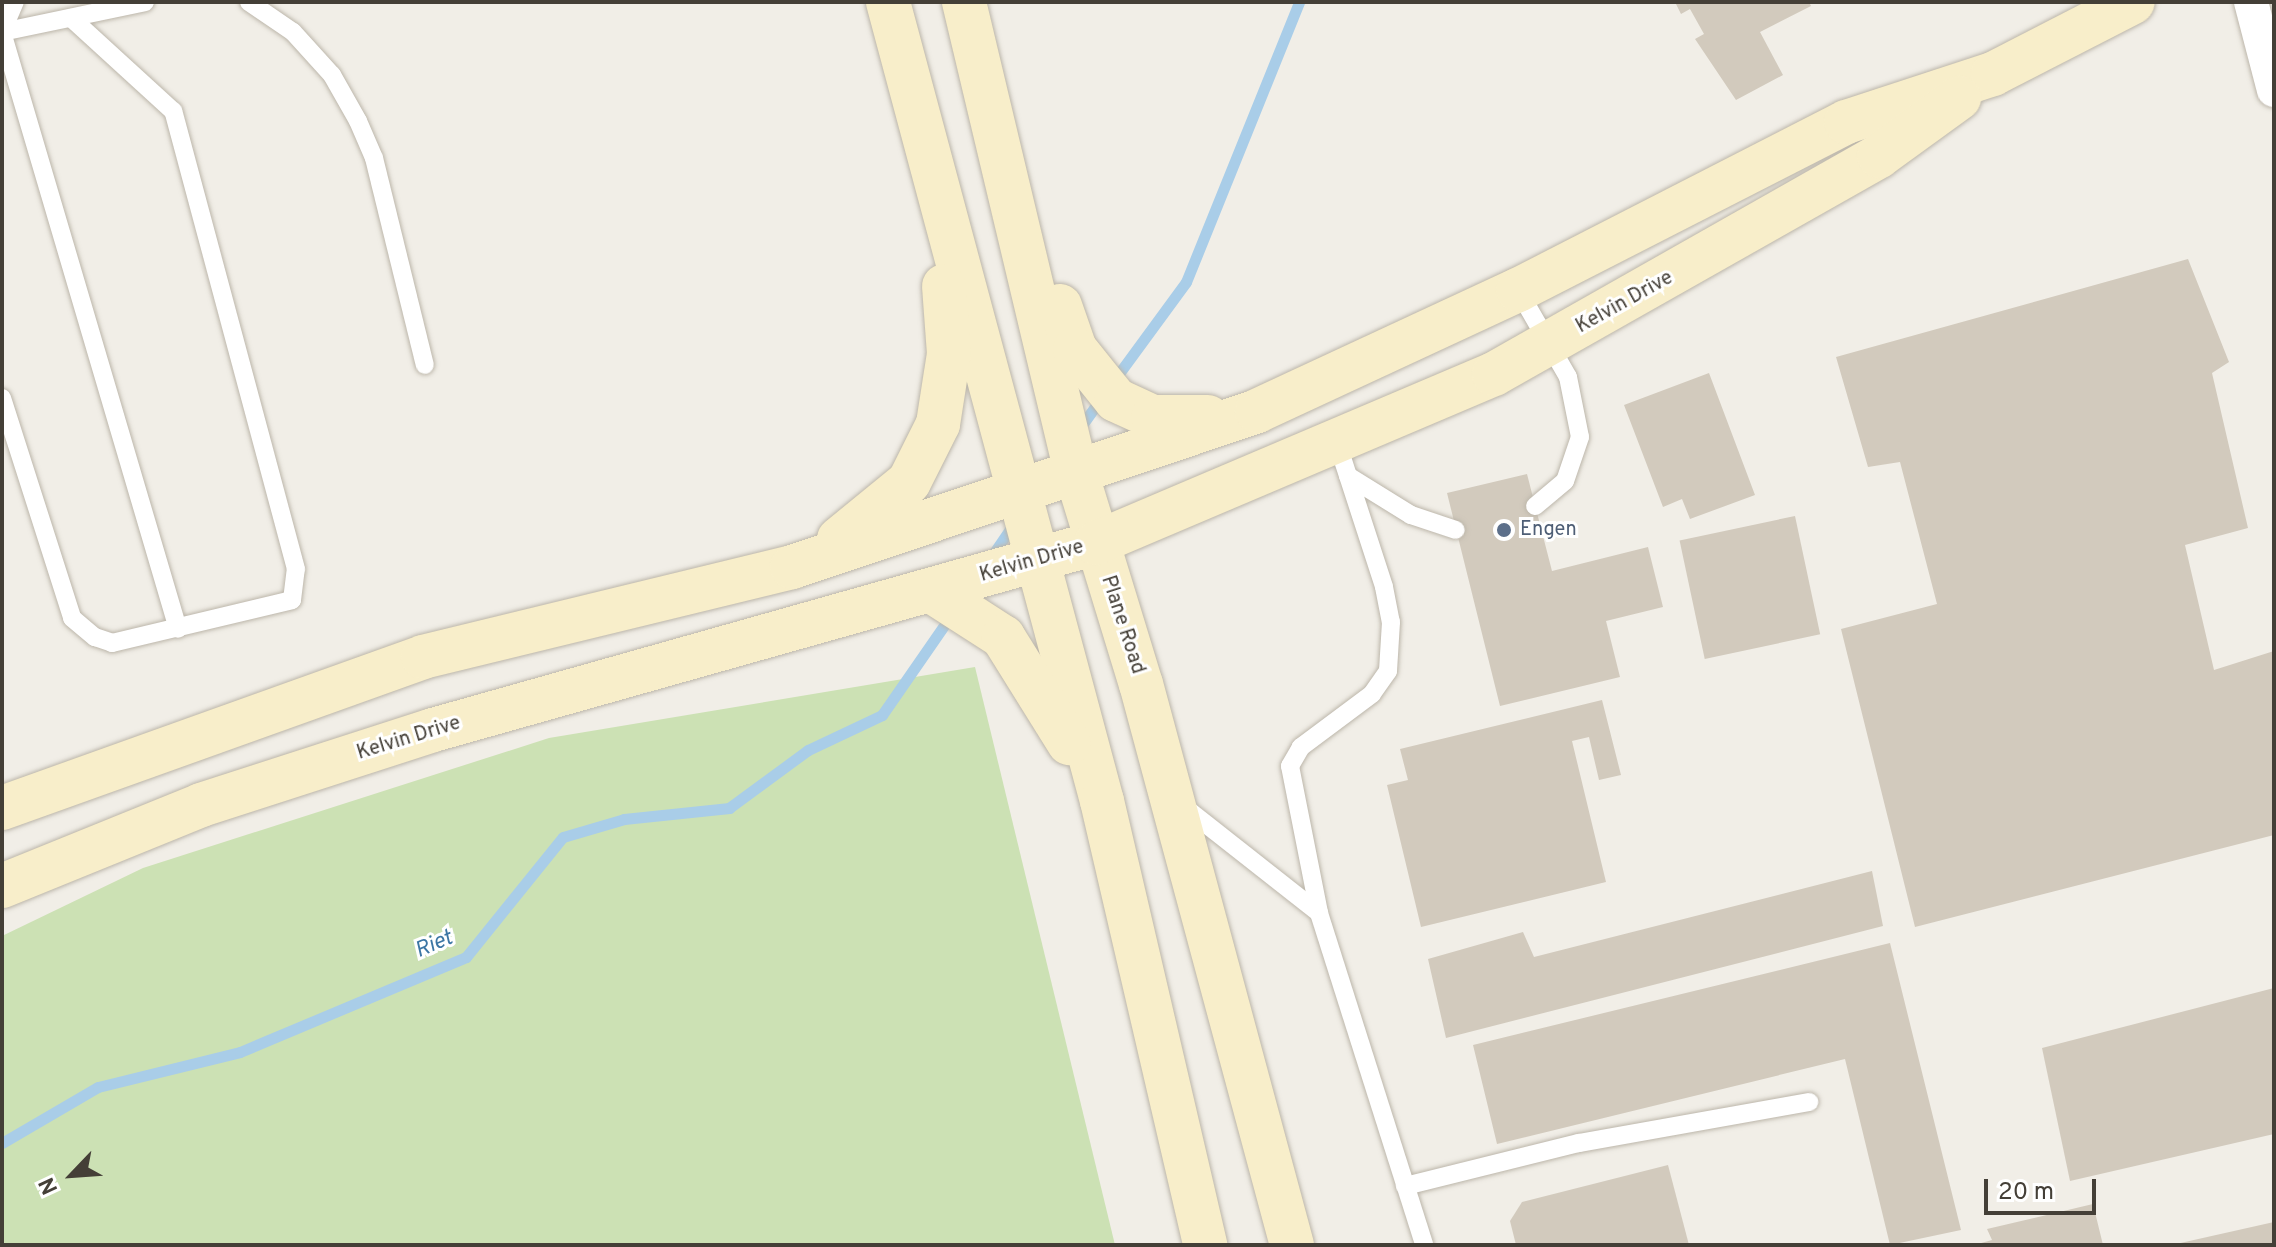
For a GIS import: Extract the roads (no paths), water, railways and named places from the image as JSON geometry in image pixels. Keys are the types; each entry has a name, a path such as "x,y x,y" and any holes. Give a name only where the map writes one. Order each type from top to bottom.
{"street":[{"path":"888,2 1102,801 1205,1245"},
{"name":"Plane Road","path":"964,2 1023,237 1076,472 1292,1245"},
{"path":"2251,2 2274,90"},
{"name":"Kelvin Drive","path":"2,886 201,805 433,730 1036,561 1343,459 1879,156 1993,74 2105,8"},
{"name":"Kelvin Drive","path":"2,808 423,657 792,567 1022,494 1076,472 1257,411 1518,290 1846,122 1993,74"},
{"path":"792,567 881,510 909,482 938,424 949,354 938,190"},
{"path":"1023,237 1043,266 1075,349 1116,400 1179,421 1257,411"},
{"path":"930,590 1003,637 1102,801"}],"lane":[{"path":"15,2 2,32 178,629"},
{"path":"2,32 145,2"},
{"path":"249,2 293,32 332,75 358,121 374,158 425,365"},
{"path":"2,398 72,618 112,643 292,600 296,569 173,111 71,18"},
{"path":"1518,290 1568,377 1580,437 1565,481 1535,506"},
{"path":"1343,459 1411,515 1456,530"},
{"path":"1343,459 1384,587 1391,644 1388,671 1372,694 1301,747 1290,766 1319,913 1424,1245"},
{"path":"1169,796 1319,913"},
{"path":"1405,1186 1579,1143 1809,1102"}],"waterway":[{"path":"1112,383 1186,282 1299,2"},
{"path":"1077,432 1102,397"},
{"path":"991,557 1015,522"},
{"name":"Riet","path":"2,1143 98,1087 240,1052 466,957 563,837 624,819 729,808 808,750 882,715 952,614"}],"place":[{"name":"Engen","path":"1504,530"}]}
